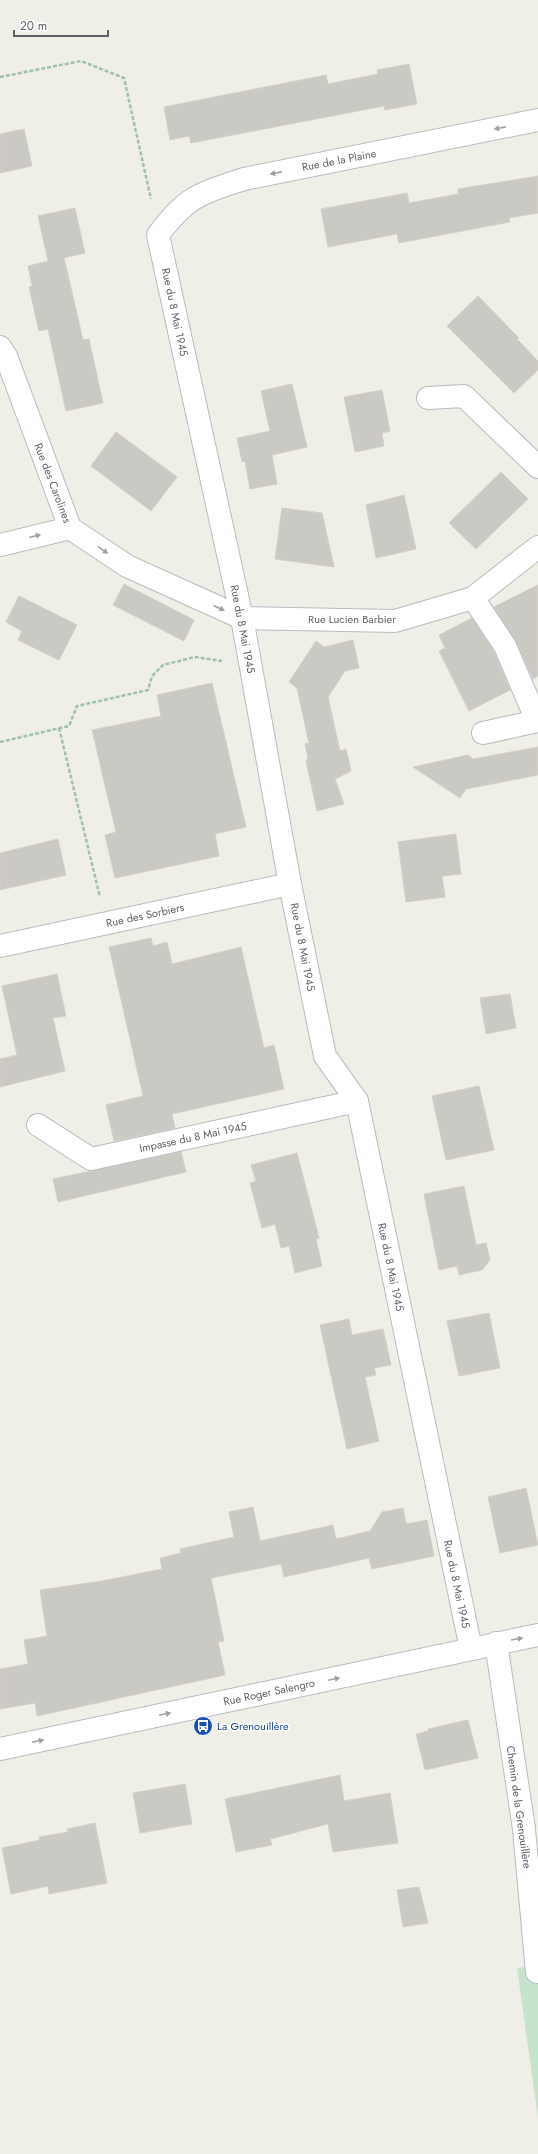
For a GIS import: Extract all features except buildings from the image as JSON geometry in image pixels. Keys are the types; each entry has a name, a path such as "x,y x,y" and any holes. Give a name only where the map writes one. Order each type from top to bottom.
{"street":[{"name":"Rue de la Plaine","path":"158,235 184,204 203,192 244,179 538,120"},
{"name":"Rue du 8 Mai 1945","path":"158,235 242,618 290,884 325,1056 357,1101 472,1650"},
{"name":"Rue des Carolines","path":"0,346 6,356 70,528 127,566 242,618"},
{"path":"428,398 464,396 538,467"},
{"path":"0,545 70,528"},
{"name":"Rue Lucien Barbier","path":"242,618 395,621 473,598 538,547"},
{"path":"473,598 506,646 538,721 483,732"},
{"name":"Rue des Sorbiers","path":"0,946 290,884"},
{"name":"Impasse du 8 Mai 1945","path":"38,1125 91,1159 357,1101"},
{"name":"Rue Roger Salengro","path":"0,1749 472,1650 496,1643 538,1636"},
{"name":"Chemin de la Grenouillère","path":"496,1643 524,1829 537,1972"}],"path":[{"path":"0,77 80,61 124,78 158,235"},
{"path":"0,742 69,726 77,706 148,690 152,676 163,666 195,657 250,666"},
{"path":"59,728 106,923"}],"green space":[{"path":"538,1965 538,2118 517,1968"}],"place":[{"name":"La Grenouillère","path":"203,1726"}]}
